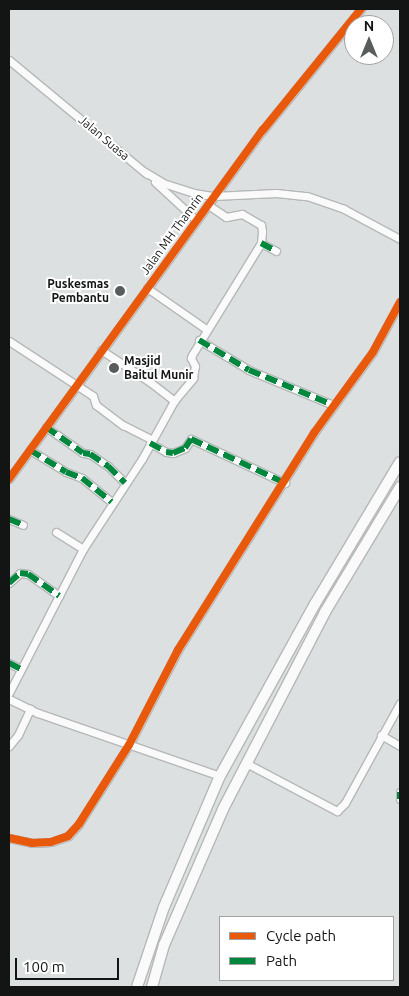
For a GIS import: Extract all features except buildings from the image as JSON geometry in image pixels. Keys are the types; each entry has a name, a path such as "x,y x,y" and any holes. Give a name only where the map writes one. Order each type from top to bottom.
{"highway":[{"path":"137,987 151,938 206,803 315,604 400,462"},
{"path":"152,987 164,945 223,808 325,612 400,487"},
{"path":"376,502 387,508"},
{"path":"246,729 260,735"},
{"path":"206,803 223,808"},
{"path":"175,881 188,887"}],"street":[{"name":"Jalan MH Thamrin","path":"9,479 101,350 263,130 361,9"},
{"name":"Jalan Suasa","path":"9,60 145,172 196,220"},
{"path":"145,172 178,189 214,196 276,193 307,196 344,208 400,239"},
{"path":"9,693 83,549 151,442 174,401 194,376 195,366 191,358 199,340 261,244 261,226 242,214 224,216 208,205"},
{"path":"261,244 276,251"},
{"path":"147,288 206,329"},
{"path":"9,838 42,843 68,836 86,814 129,745 178,650 333,405 373,352 400,302"},
{"path":"199,340 249,370 333,405"},
{"path":"9,341 93,396 96,405 124,426 166,452 185,448 191,439 285,483"},
{"path":"101,350 150,382 174,401"},
{"path":"46,426 83,452 90,454 108,466 125,483"},
{"path":"30,450 66,472 82,478 112,502"},
{"path":"9,519 23,525"},
{"path":"56,532 83,549"},
{"path":"9,583 20,573 28,574 59,596"},
{"path":"9,662 21,669"},
{"path":"9,700 129,745 220,776"},
{"path":"246,762 337,811 345,803 400,702"},
{"path":"9,746 18,735 30,709"},
{"path":"381,735 400,746"},
{"path":"400,792 400,799"}],"marked path":[{"path":"261,243 276,251"},
{"path":"199,340 249,370 333,405"},
{"path":"46,427 83,453 90,454 108,466 125,483"},
{"path":"150,443 166,452 173,453 185,448 191,439 285,483"},
{"path":"30,450 66,472 82,478 112,502"},
{"path":"9,519 23,525"},
{"path":"9,583 20,573 28,574 59,596"},
{"path":"9,663 21,669"},
{"path":"400,792 400,799"}],"cycle path":[{"path":"9,479 263,130 361,9"},
{"path":"9,838 32,843 51,842 68,836 79,824 129,745 178,650 314,433 373,352 400,302"}],"place":[{"name":"Puskesmas Pembantu","path":"120,291"},
{"name":"Masjid Baitul Munir","path":"114,368"}]}
